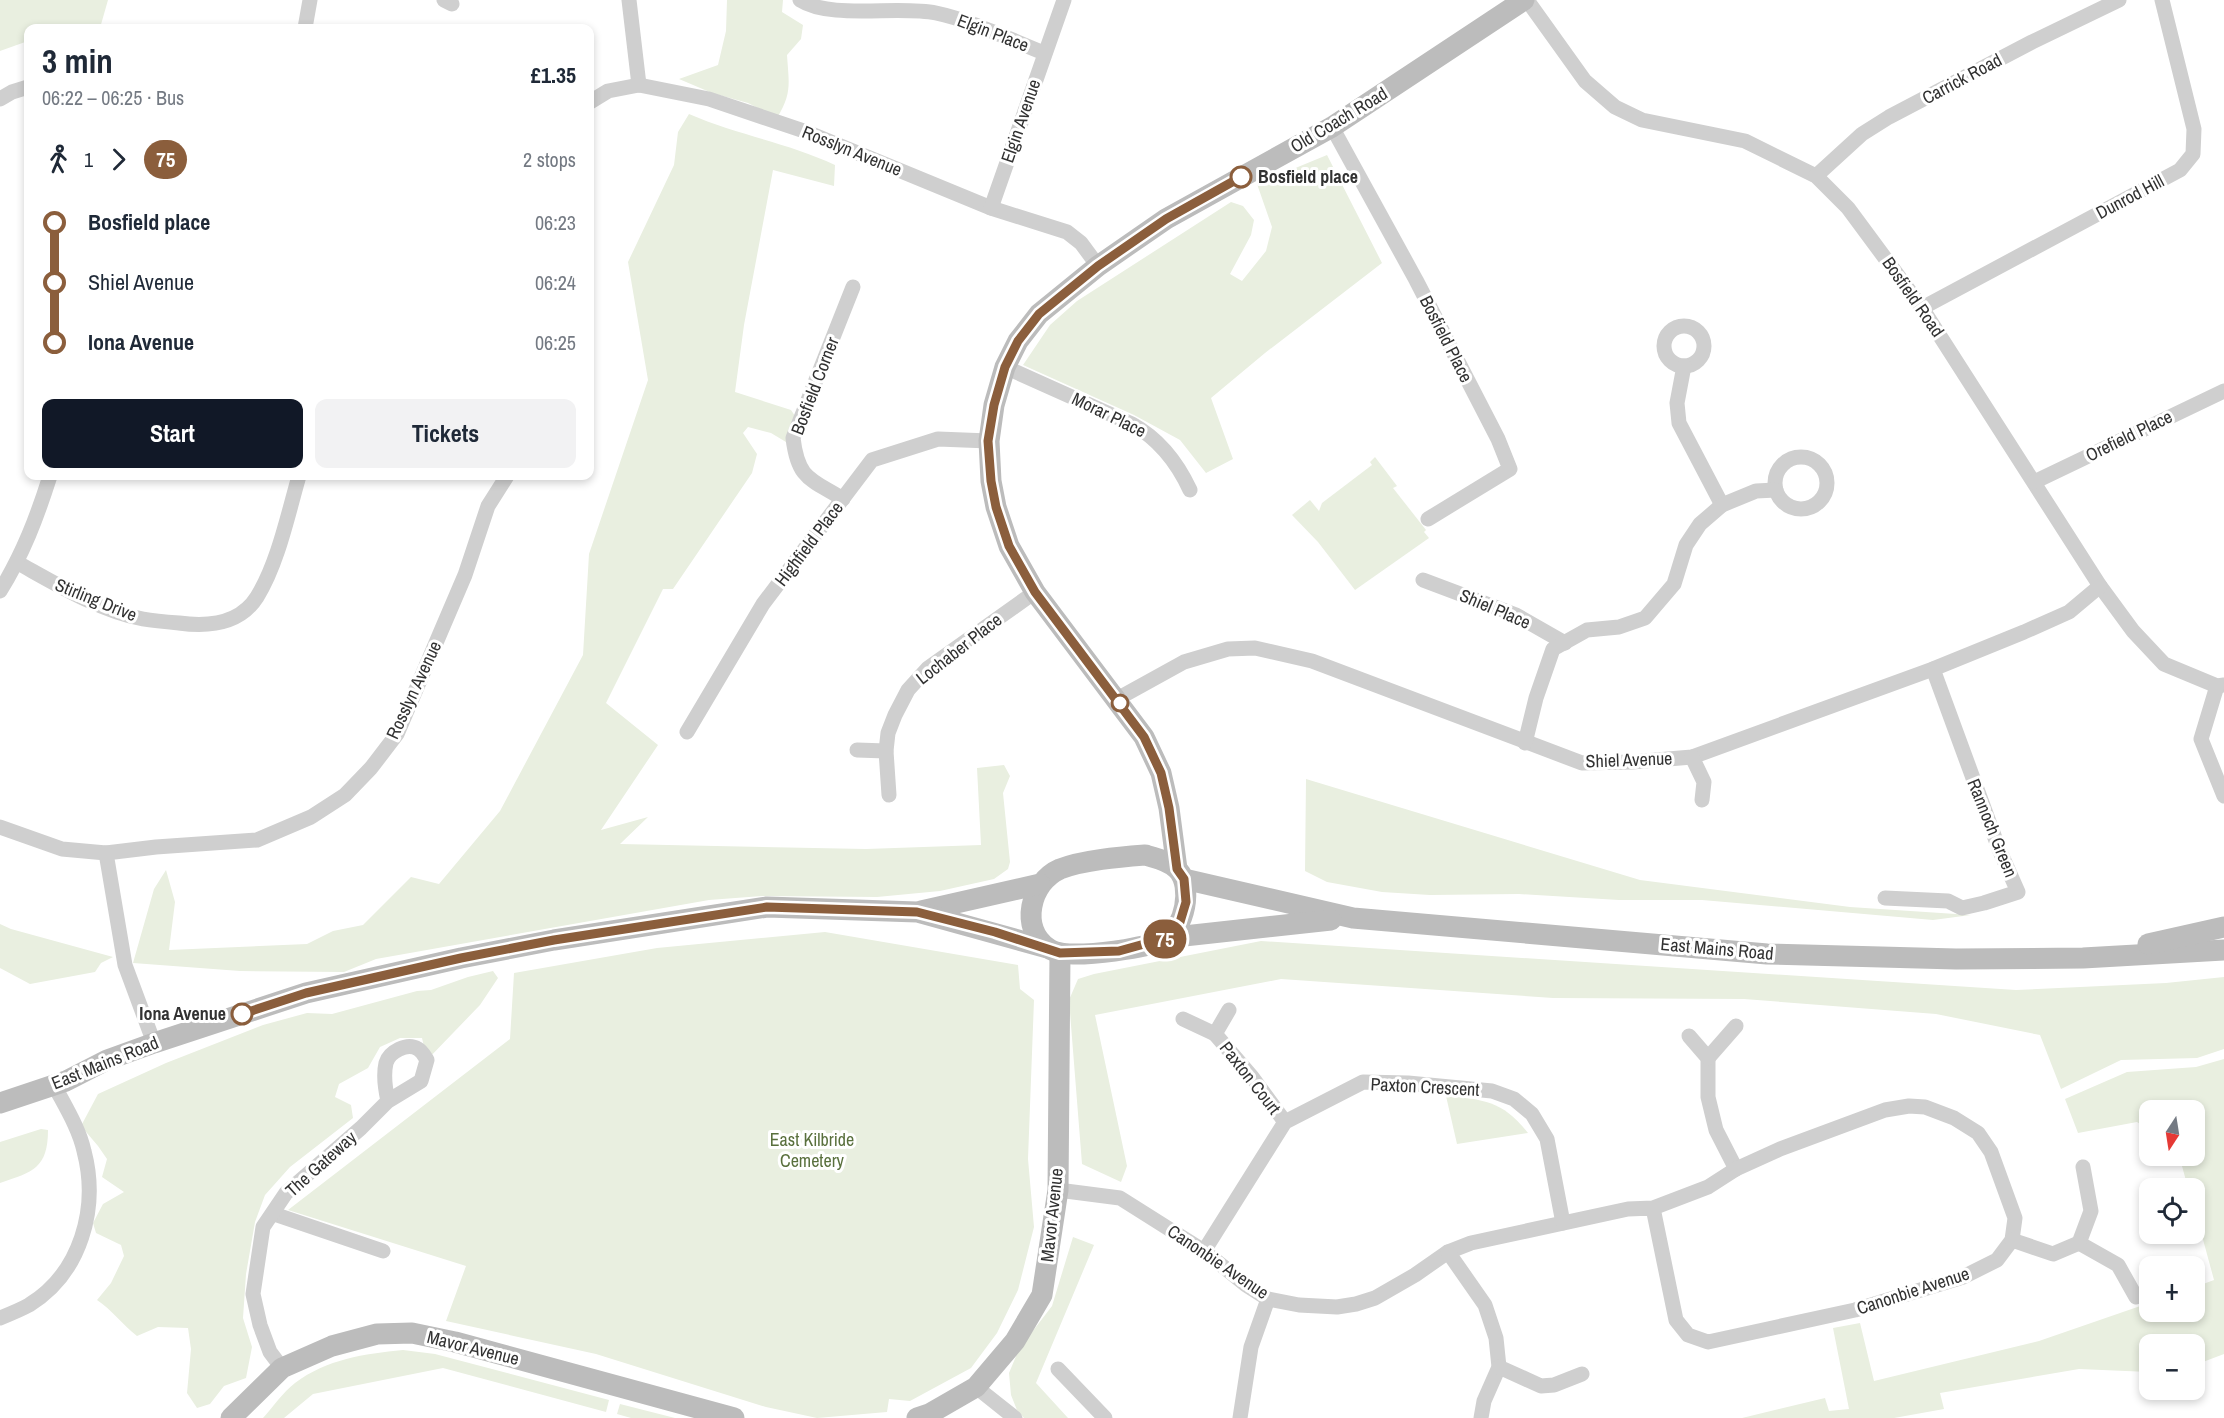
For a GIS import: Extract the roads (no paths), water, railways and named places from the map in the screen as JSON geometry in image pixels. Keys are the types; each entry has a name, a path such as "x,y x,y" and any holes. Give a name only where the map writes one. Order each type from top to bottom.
{"main road":[{"name":"Old Coach Road","path":"1180,874 1161,773 1144,737 1035,592 1009,546 996,507 991,481 988,441 994,405 1005,367 1018,341 1039,314 1098,266 1166,219 1332,127 1525,0"},
{"path":"1145,855 1162,860 1180,874 1186,902 1180,922 1166,938 1119,951 1054,950 1038,937 1031,923 1031,906 1040,884 1059,870 1109,858 1145,855"},
{"name":"East Mains Road","path":"1180,874 1353,918 1767,954 1956,959 2083,958 2224,950"},
{"name":"East Mains Road","path":"917,912 1040,884"},
{"name":"East Mains Road","path":"0,1103 54,1085 107,1060 154,1043 306,993 461,958 554,940 767,907 917,912 1054,950"},
{"name":"East Mains Road","path":"1166,938 1353,918"},
{"name":"East Mains Road","path":"2083,958 2224,927"},
{"name":"Mavor Avenue","path":"917,1418 929,1414 976,1387 1016,1341 1042,1295 1059,1190 1054,950"},
{"name":"Mavor Avenue","path":"231,1418 282,1368 332,1346 377,1334 412,1333 455,1342 734,1418"}],"street":[{"path":"306,24 310,0"},
{"path":"629,0 639,84"},
{"name":"Elgin Place","path":"800,0 829,9 916,10 938,13 1044,53"},
{"name":"Elgin Avenue","path":"991,208 1064,0"},
{"name":"Bosfield Road","path":"1525,0 1585,81 1615,107 1642,120 1745,141 1816,176 1848,208 1922,308 2100,585 2133,631 2164,664 2220,685"},
{"name":"Carrick Road","path":"1816,176 1862,134 1889,117 2032,42 2119,0"},
{"name":"Dunrod Hill","path":"1922,308 2180,170 2187,162 2193,153 2194,129 2162,0"},
{"name":"Rosslyn Avenue","path":"594,100 608,91 639,84 709,99 804,131 991,208 1067,232 1081,243 1098,266"},
{"path":"0,99 24,88"},
{"name":"Bosfield Place","path":"1332,127 1416,280 1498,439 1510,469 1428,519"},
{"name":"Bosfield Corner","path":"843,499 803,474 795,459 793,438 853,287"},
{"path":"1684,366 1677,403 1678,423 1722,505"},
{"name":"Morar Place","path":"1005,367 1132,424 1149,434 1179,467 1190,490"},
{"name":"Orefield Place","path":"2034,482 2224,391"},
{"name":"Highfield Place","path":"687,732 763,604 872,460 938,439 988,441"},
{"path":"0,591 18,563 30,536 49,480"},
{"name":"Stirling Drive","path":"18,563 66,590 118,612 142,619 203,626 233,619 247,609 257,597 278,550 298,480"},
{"name":"Rosslyn Avenue","path":"0,826 62,849 106,853 257,840 311,818 345,795 371,768 397,734 465,575 488,506 504,480"},
{"path":"1525,743 1536,698 1553,649 1587,630 1619,627 1645,618 1674,584 1686,545 1700,524 1722,505 1756,491 1776,490"},
{"name":"Shiel Place","path":"1423,580 1516,615 1564,643"},
{"name":"Shiel Avenue","path":"1117,699 1184,662 1228,649 1255,648 1312,661 1582,764 1692,757 1933,669 2069,612 2100,585"},
{"name":"Lochaber Place","path":"889,795 886,751 888,733 908,690 928,669 1035,592"},
{"name":"Rannoch Green","path":"1884,898 1948,901 1962,908 2018,891 1998,849 1933,669"},
{"path":"2220,685 2201,739 2224,796"},
{"path":"857,750 886,751"},
{"path":"1692,757 1704,782 1702,800"},
{"path":"106,853 125,965 154,1043"},
{"path":"1215,1034 1229,1010"},
{"name":"Paxton Court","path":"1183,1019 1215,1034 1252,1077 1285,1122"},
{"path":"1708,1058 1736,1026"},
{"path":"1689,1036 1708,1058 1708,1097 1716,1130 1736,1169"},
{"name":"Paxton Crescent","path":"1285,1122 1363,1082 1492,1090 1514,1099 1532,1114 1547,1139 1563,1223"},
{"path":"0,1318 29,1305 57,1281 77,1250 89,1208 89,1177 84,1151 76,1128 54,1085"},
{"name":"The Gateway","path":"282,1368 270,1352 253,1294 263,1227 274,1214 286,1193 361,1128 388,1101"},
{"name":"Canonbie Avenue","path":"1059,1190 1120,1198 1204,1251 1246,1285 1268,1299 1299,1305 1336,1307 1375,1298 1415,1275 1448,1252 1471,1243 1628,1209 1653,1208 1708,1187 1736,1169 1780,1149 1885,1110 1909,1106 1925,1107 1954,1118 1978,1133 1991,1152 2015,1218 2012,1240 1997,1260 1963,1277 1855,1310 1708,1342 1688,1335 1676,1320 1653,1208"},
{"path":"1204,1251 1285,1122"},
{"path":"2012,1240 2053,1254 2079,1243 2091,1211 2083,1167"},
{"path":"274,1214 383,1251"},
{"path":"2079,1243 2118,1265 2136,1297"},
{"path":"1448,1252 1485,1305 1496,1338 1499,1367 1484,1401 1481,1418"},
{"path":"1240,1418 1251,1347 1268,1299"},
{"path":"1499,1367 1541,1386 1554,1385 1582,1374"},
{"path":"1058,1369 1105,1418"},
{"path":"976,1387 1015,1418"}],"place":[{"name":"Bosfield place","path":"1241,177"},
{"name":"Iona Avenue","path":"242,1014"}],"park label":[{"name":"East Kilbride Cemetery","path":"812,1150"}]}
